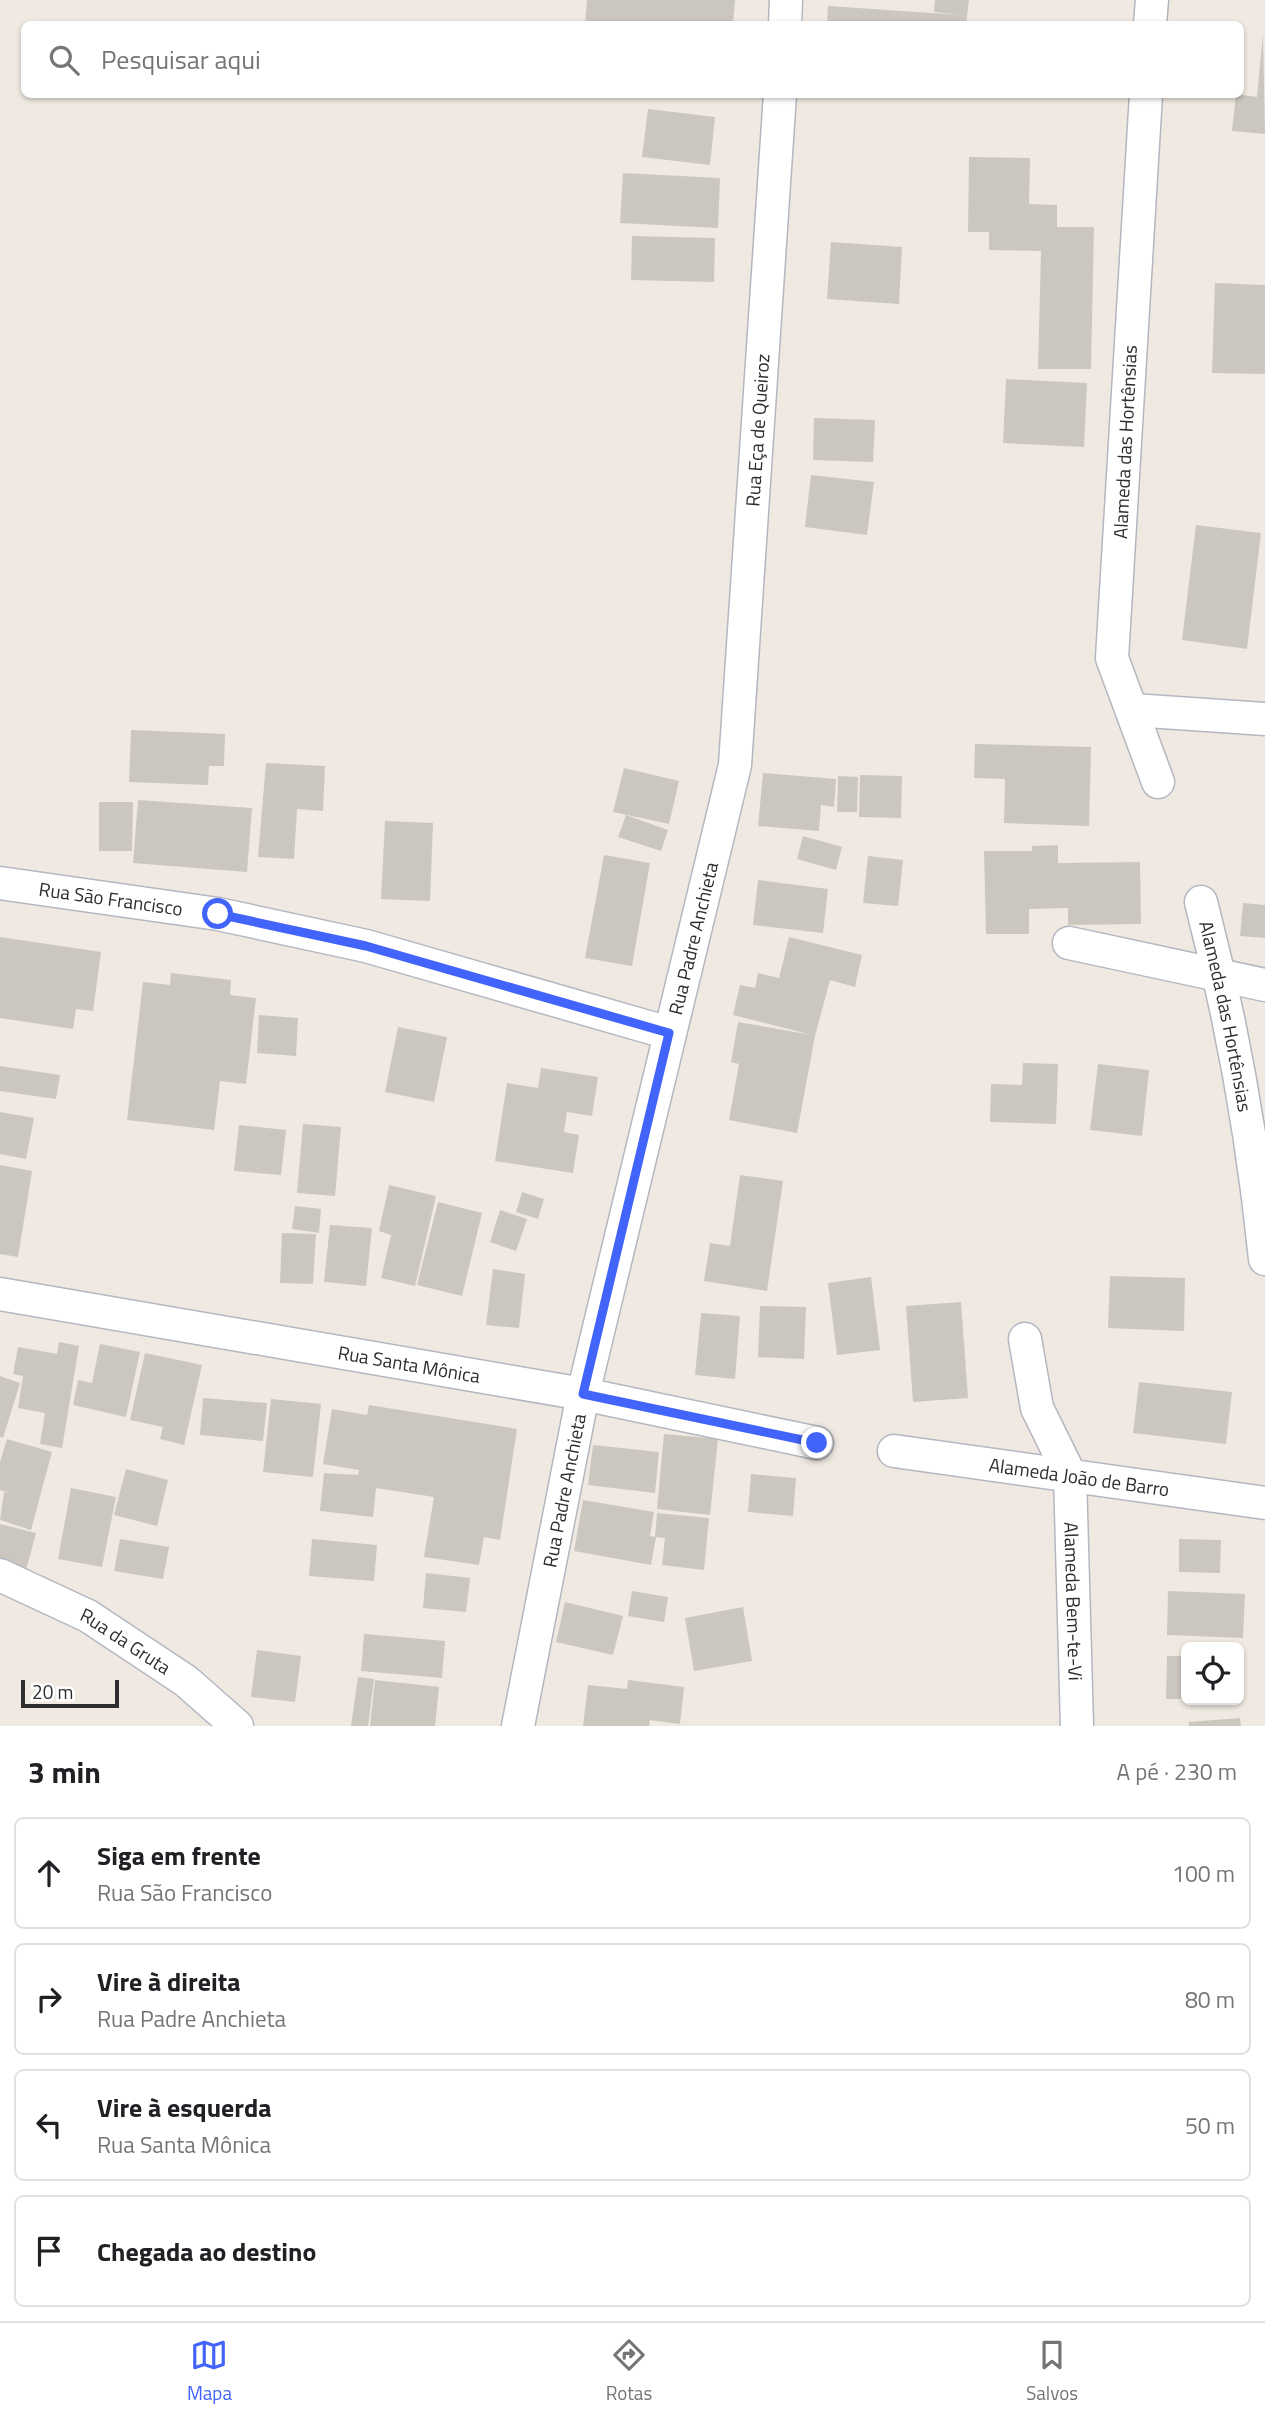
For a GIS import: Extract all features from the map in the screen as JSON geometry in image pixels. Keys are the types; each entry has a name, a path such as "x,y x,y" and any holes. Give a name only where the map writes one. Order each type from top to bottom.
{"street":[{"path":"785,21 786,0"},
{"path":"1150,21 1152,0"},
{"name":"Rua Eça de Queiroz","path":"735,765 780,98"},
{"name":"Alameda das Hortênsias","path":"1146,98 1112,657 1158,782"},
{"path":"1133,710 1265,719"},
{"name":"Rua Padre Anchieta","path":"518,1726 583,1394 735,765"},
{"name":"Rua São Francisco","path":"0,883 218,914 366,946 669,1033"},
{"name":"Alameda das Hortênsias","path":"1201,902 1220,976 1258,1189 1265,1259"},
{"path":"1069,943 1265,985"},
{"name":"Rua Santa Mônica","path":"0,1294 583,1394 817,1443"},
{"path":"1025,1339 1037,1408 1070,1475"},
{"name":"Alameda João de Barro","path":"894,1451 1265,1503"},
{"name":"Alameda Bem-te-Vi","path":"1070,1475 1077,1726"},
{"name":"Rua da Gruta","path":"0,1575 88,1616 186,1681 237,1726"}],"building":[{"path":"587,0 735,0 733,21 585,21"},
{"path":"935,0 969,0 966,21 827,21 828,6 962,15 934,12"},
{"path":"1263,34 1265,134 1232,131 1236,98 1244,98 1244,95 1257,97"},
{"path":"648,109 715,117 710,165 642,157"},
{"path":"969,157 1030,158 1029,204 1057,205 1057,227 1094,227 1091,369 1038,369 1041,251 989,250 989,232 968,232"},
{"path":"623,173 720,178 718,228 620,223"},
{"path":"632,236 715,238 714,282 631,280"},
{"path":"831,242 902,247 899,304 827,299"},
{"path":"1215,283 1265,285 1265,374 1212,373"},
{"path":"1006,379 1087,383 1084,447 1003,443"},
{"path":"814,418 875,420 873,462 813,460"},
{"path":"811,475 874,482 867,535 805,527"},
{"path":"1196,525 1261,533 1247,649 1182,640"},
{"path":"131,730 225,734 224,766 209,766 208,785 129,782"},
{"path":"975,744 1091,747 1089,826 1004,823 1005,779 974,778"},
{"path":"266,763 325,766 323,811 297,809 294,859 258,857"},
{"path":"624,768 679,781 669,824 613,812"},
{"path":"763,773 836,779 834,807 821,805 819,831 758,826"},
{"path":"860,775 902,776 901,818 859,817"},
{"path":"838,776 858,777 857,812 837,812"},
{"path":"138,800 252,808 247,872 133,863"},
{"path":"99,802 133,802 132,851 99,851"},
{"path":"626,815 668,830 661,851 618,837"},
{"path":"385,821 433,823 430,901 381,899"},
{"path":"803,836 842,847 836,870 797,859"},
{"path":"1058,845 1058,863 1140,862 1141,924 1068,925 1068,908 1029,909 1029,934 986,934 984,851 1032,851 1032,846"},
{"path":"604,855 650,863 632,966 585,958"},
{"path":"868,856 903,860 898,906 863,903"},
{"path":"758,880 828,889 823,933 753,925"},
{"path":"1243,903 1265,905 1265,938 1240,936"},
{"path":"0,937 101,952 93,1011 76,1009 73,1029 0,1018"},
{"path":"789,937 862,955 855,987 830,980 815,1036 797,1133 729,1120 739,1064 731,1062 738,1022 812,1035 733,1015 740,985 755,988 758,973 779,978"},
{"path":"171,973 231,980 230,995 256,998 246,1084 220,1081 214,1130 127,1120 143,982 170,985"},
{"path":"259,1015 298,1018 296,1056 257,1053"},
{"path":"398,1027 447,1037 434,1102 385,1092"},
{"path":"1023,1063 1058,1064 1056,1124 990,1122 991,1084 1022,1085"},
{"path":"1098,1064 1149,1070 1142,1136 1090,1130"},
{"path":"0,1066 60,1075 56,1099 0,1091"},
{"path":"541,1068 598,1077 592,1116 567,1112 564,1132 579,1135 573,1173 495,1161 507,1083 538,1088"},
{"path":"0,1112 34,1118 26,1159 0,1154"},
{"path":"303,1124 341,1127 335,1196 297,1193"},
{"path":"239,1125 286,1130 281,1175 234,1171"},
{"path":"0,1165 32,1171 18,1257 0,1254"},
{"path":"740,1175 783,1181 767,1291 704,1281 710,1243 730,1246"},
{"path":"389,1185 436,1196 415,1286 381,1278 391,1235 379,1231"},
{"path":"522,1192 544,1199 538,1219 516,1212"},
{"path":"438,1202 482,1213 462,1296 417,1285"},
{"path":"295,1206 321,1209 319,1233 292,1229"},
{"path":"500,1210 527,1219 516,1251 490,1242"},
{"path":"330,1225 372,1228 366,1286 324,1282"},
{"path":"282,1233 316,1234 313,1284 280,1283"},
{"path":"493,1269 525,1274 519,1328 486,1325"},
{"path":"1110,1276 1185,1278 1184,1331 1108,1328"},
{"path":"871,1277 880,1350 837,1355 828,1283"},
{"path":"961,1302 968,1398 913,1402 906,1306"},
{"path":"760,1306 806,1307 804,1359 758,1357"},
{"path":"701,1313 740,1316 735,1379 695,1375"},
{"path":"59,1342 79,1346 62,1448 40,1444 45,1413 18,1408 23,1376 13,1374 18,1347 57,1354"},
{"path":"100,1344 140,1352 126,1417 73,1405 78,1380 92,1383"},
{"path":"145,1353 202,1365 184,1445 160,1439 163,1427 130,1420"},
{"path":"0,1376 20,1383 3,1438 0,1437"},
{"path":"1139,1382 1232,1392 1226,1444 1133,1433"},
{"path":"203,1398 267,1403 263,1441 200,1435"},
{"path":"271,1399 321,1404 313,1477 263,1472"},
{"path":"369,1405 517,1429 500,1540 484,1537 479,1565 424,1557 434,1497 376,1488 373,1517 320,1511 324,1473 358,1475 359,1470 323,1464 332,1409 367,1415"},
{"path":"664,1434 718,1439 710,1515 657,1509"},
{"path":"7,1439 52,1452 31,1530 0,1520 4,1492 13,1494 0,1490 0,1462"},
{"path":"593,1445 659,1452 655,1493 588,1485"},
{"path":"126,1469 168,1480 157,1526 114,1515"},
{"path":"751,1474 796,1478 793,1516 748,1512"},
{"path":"71,1488 116,1497 102,1567 58,1559"},
{"path":"583,1500 654,1512 650,1536 656,1537 651,1565 574,1551"},
{"path":"657,1513 709,1518 704,1570 662,1565 665,1538 655,1537"},
{"path":"0,1524 36,1533 25,1574 0,1567"},
{"path":"120,1539 169,1547 163,1579 114,1571"},
{"path":"312,1539 377,1545 374,1581 309,1576"},
{"path":"1179,1539 1221,1540 1220,1573 1179,1572"},
{"path":"426,1573 470,1578 466,1612 423,1608"},
{"path":"632,1591 668,1597 664,1622 628,1616"},
{"path":"1168,1591 1245,1594 1243,1638 1167,1635"},
{"path":"565,1602 623,1616 613,1655 556,1642"},
{"path":"743,1607 752,1661 694,1671 685,1618"},
{"path":"364,1634 445,1641 442,1678 361,1671"},
{"path":"257,1650 301,1656 295,1702 251,1697"},
{"path":"1167,1656 1181,1656 1181,1699 1166,1699"},
{"path":"358,1677 374,1679 368,1726 351,1726"},
{"path":"375,1680 439,1687 435,1726 370,1726"},
{"path":"628,1680 684,1687 680,1724 650,1720 649,1726 583,1726 588,1685 627,1689"},
{"path":"1240,1718 1241,1726 1189,1726 1189,1722"}],"route":[{"path":"218,914 366,946 669,1033 583,1394 817,1443"}]}
